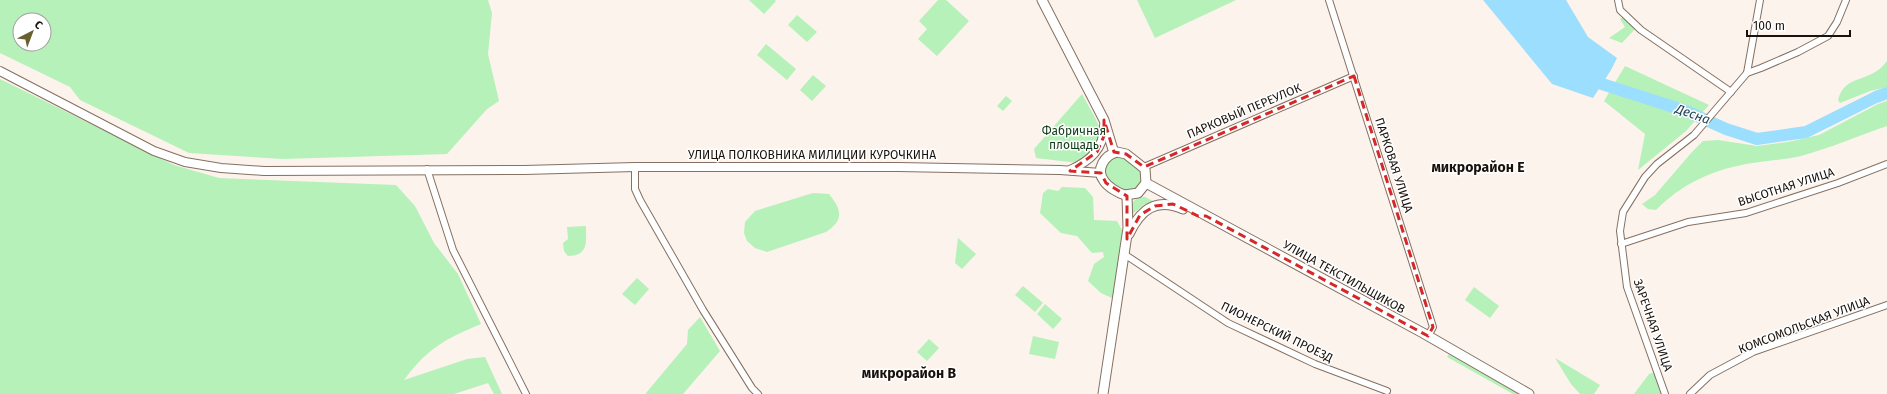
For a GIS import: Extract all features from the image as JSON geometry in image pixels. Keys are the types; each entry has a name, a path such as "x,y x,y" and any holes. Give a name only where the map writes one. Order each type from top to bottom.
{"main road":[{"path":"1042,0 1104,120 1114,153"},
{"path":"1114,153 1126,154 1144,167 1146,183 1141,191 1134,195 1126,196 1106,184 1101,173 1102,163 1108,156 1114,153"},
{"name":"УЛИЦА ТЕКСТИЛЬЩИКОВ","path":"1146,183 1428,336 1530,394"},
{"path":"1103,394 1128,228 1126,196"},
{"path":"1126,239 1140,215 1156,206 1173,204 1198,216 1206,216"}],"street":[{"name":"ПАРКОВАЯ УЛИЦА","path":"1328,0 1354,76 1433,328 1428,336"},
{"path":"1618,0 1620,10 1641,30 1731,92"},
{"name":"ЗАРЕЧНАЯ УЛИЦА","path":"1665,394 1627,287 1620,231 1623,212 1632,195 1657,164 1694,135 1746,73 1760,0"},
{"path":"1746,73 1761,68 1828,36 1837,22 1846,0"},
{"name":"УЛИЦА ПОЛКОВНИКА МИЛИЦИИ КУРОЧКИНА","path":"0,71 154,151 185,162 221,168 264,170 524,170 635,167 898,167 1101,173"},
{"name":"ПАРКОВЫЙ ПЕРЕУЛОК","path":"1144,167 1354,76"},
{"path":"1070,171 1090,159 1097,152 1104,136 1104,120"},
{"name":"ВЫСОТНАЯ УЛИЦА","path":"1621,244 1688,222 1746,213 1838,183 1887,164"},
{"path":"635,167 635,189 640,200 703,310 752,388 758,394"},
{"path":"427,170 453,250 526,394"},
{"name":"ПИОНЕРСКИЙ ПРОЕЗД","path":"1124,254 1228,323 1315,364 1387,391"},
{"name":"КОМСОМОЛЬСКАЯ УЛИЦА","path":"1690,394 1710,375 1753,352 1887,305"}],"highlighted area":[{"path":"1354,76 1433,327 1428,336 1206,216 1198,216 1173,204 1155,206 1140,215 1127,239 1127,196 1106,183 1101,173 1070,171 1097,152 1104,136 1104,120 1114,152 1126,154 1144,167"}],"green space":[{"path":"0,0 488,0 492,13 488,54 499,101 487,109 447,154 283,159 189,153 80,100 70,87 0,53"},
{"path":"749,0 775,0 776,1 764,14"},
{"path":"938,0 946,0 969,21 937,56 918,39 927,29 919,21"},
{"path":"1137,0 1236,0 1155,38"},
{"path":"797,15 817,32 807,42 788,25"},
{"path":"1624,16 1636,28 1622,43 1609,38 1625,27 1620,19"},
{"path":"766,44 796,69 787,80 757,55"},
{"path":"1887,61 1887,87 1870,91 1840,103 1838,100 1841,92 1846,86 1874,73"},
{"path":"1625,66 1709,105 1686,131 1638,170 1645,134 1604,101"},
{"path":"813,75 826,86 812,101 800,90"},
{"path":"0,79 174,165 219,178 396,185 415,206 434,243 458,274 481,324 447,340 429,352 404,380 467,359 485,357 502,394 494,394 488,383 454,394 0,394"},
{"name":"Фабричная площадь","path":"1082,94 1098,123 1100,139 1096,146 1078,163 1036,158 1034,149"},
{"path":"1006,96 1012,101 1003,111 997,106"},
{"path":"1887,101 1887,126 1801,156 1746,164 1720,170 1686,186 1656,210 1648,209 1642,204 1655,195 1703,141 1718,140 1757,146 1788,142 1819,135 1878,104"},
{"path":"1123,157 1141,172 1142,181 1133,191 1123,191 1111,182 1106,175 1105,170 1108,164 1114,159"},
{"path":"1062,187 1085,188 1093,197 1094,220 1117,221 1124,234 1114,299 1101,293 1088,281 1094,264 1104,257 1103,252 1092,253 1077,236 1061,233 1040,213 1043,193 1048,189 1058,191"},
{"path":"813,193 829,194 837,205 839,210 838,219 832,228 826,232 767,252 755,248 747,241 744,233 745,222 755,211"},
{"path":"1139,197 1145,197 1155,202 1145,204 1130,216 1131,205"},
{"path":"586,226 585,247 580,253 568,256 564,251 563,243 568,239 567,227"},
{"path":"958,238 976,254 962,269 955,263"},
{"path":"637,278 649,289 635,305 622,294"},
{"path":"1023,286 1043,303 1035,312 1015,295"},
{"path":"1474,287 1499,306 1490,318 1465,300"},
{"path":"1045,304 1062,319 1053,329 1037,314"},
{"path":"700,317 720,351 683,394 646,394 687,344 688,330"},
{"path":"1033,336 1059,342 1055,359 1029,354"},
{"path":"929,339 939,348 927,361 917,352"},
{"path":"1449,354 1519,394 1513,394 1447,357"},
{"path":"1555,358 1600,385 1594,394 1580,394 1571,384"},
{"path":"1655,372 1664,394 1634,394 1649,374"}],"water":[{"path":"1483,0 1566,0 1588,37 1617,58 1593,98 1552,84"}],"waterway":[{"name":"Десна","path":"1590,74 1602,84 1686,111 1726,129 1757,139 1806,132 1887,93"}],"district":[{"name":"микрорайон Е","path":"1478,167"},
{"name":"микрорайон В","path":"909,373"}]}
